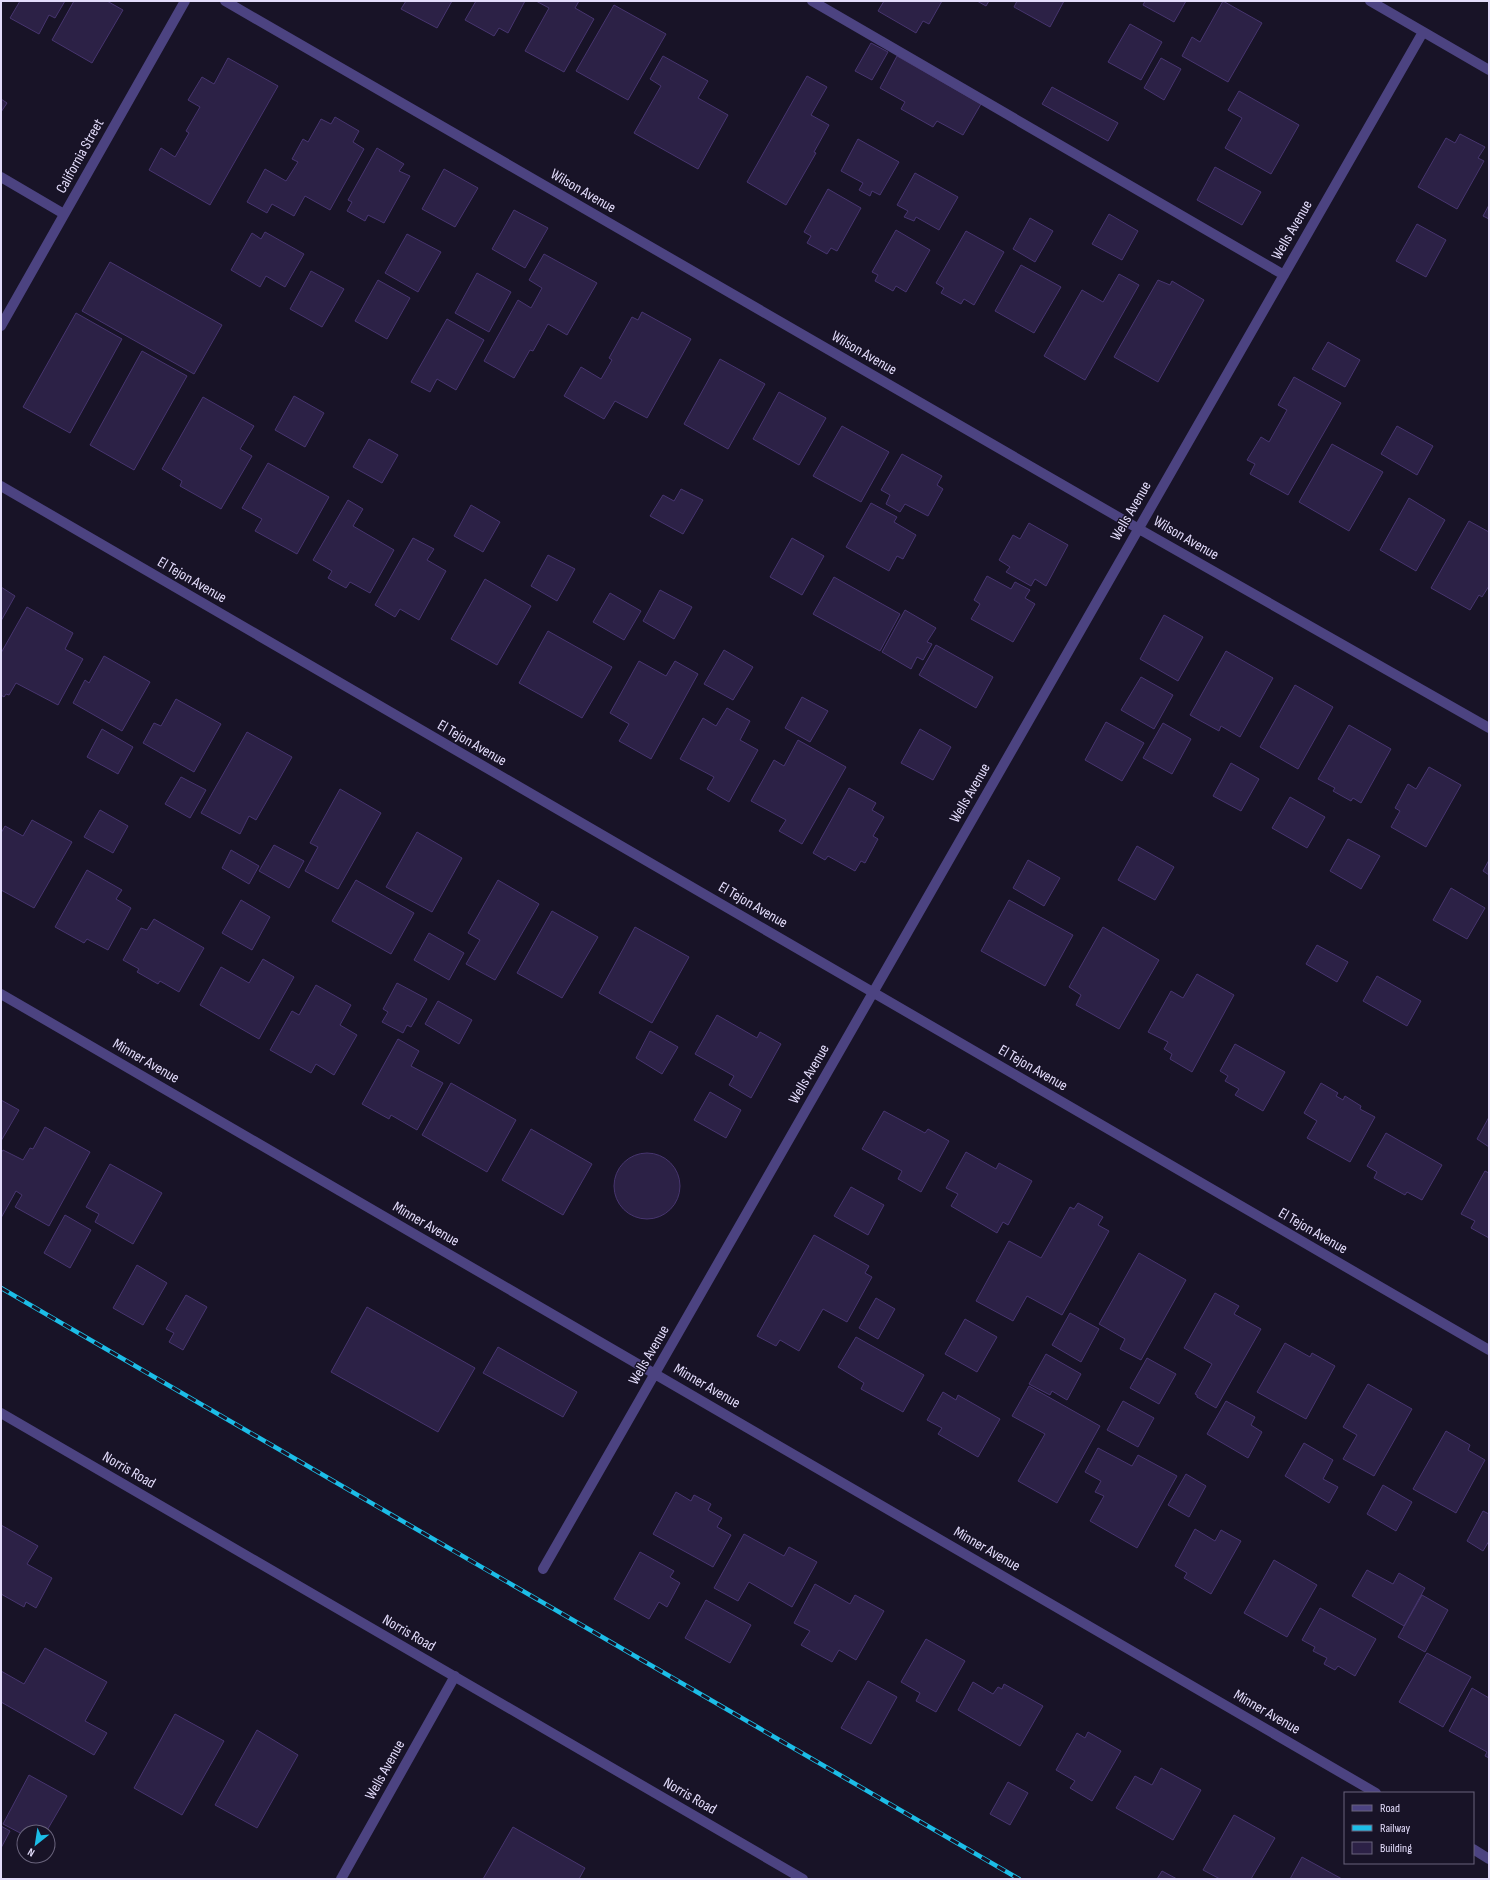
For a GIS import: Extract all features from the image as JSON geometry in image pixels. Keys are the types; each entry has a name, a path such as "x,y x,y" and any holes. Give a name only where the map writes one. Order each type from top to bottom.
{"street":[{"name":"California Street","path":"1,326 185,1"},
{"name":"Wilson Avenue","path":"225,1 1139,529 1489,728"},
{"path":"812,1 1284,275"},
{"path":"1370,1 1489,70"},
{"name":"Wells Avenue","path":"544,1569 1423,32"},
{"path":"1,177 64,214"},
{"name":"El Tejon Avenue","path":"1,486 1489,1350"},
{"name":"Minner Avenue","path":"1,994 1374,1792"},
{"name":"Norris Road","path":"1,1412 803,1879"},
{"name":"Wells Avenue","path":"341,1879 455,1676"},
{"path":"1474,1851 1489,1859"}],"building":[{"path":"20,1 65,1 55,18 49,15 39,34 10,18"},
{"path":"74,1 107,1 123,10 92,63 52,40"},
{"path":"406,1 452,1 437,28 401,9"},
{"path":"476,1 525,1 508,33 499,28 494,36 465,20"},
{"path":"536,1 579,1 575,8 594,19 564,72 525,51 549,8"},
{"path":"884,1 942,1 929,24 923,21 916,33 878,11"},
{"path":"977,1 989,1 986,6"},
{"path":"1017,1 1064,1 1050,27 1014,7"},
{"path":"1145,1 1186,1 1174,22 1143,5"},
{"path":"1223,1 1262,23 1228,82 1182,56 1192,37 1200,42"},
{"path":"614,5 666,34 628,100 576,71"},
{"path":"1130,24 1162,42 1141,80 1108,62"},
{"path":"871,43 888,52 872,80 855,71"},
{"path":"663,56 708,81 698,98 728,115 698,169 634,133 661,86 650,79"},
{"path":"897,56 981,104 963,135 937,121 933,127 901,109 905,102 880,88"},
{"path":"228,58 278,86 210,205 149,170 161,148 175,157 189,133 186,131 200,107 188,100 202,77 214,84"},
{"path":"1161,58 1181,69 1164,100 1144,88"},
{"path":"807,76 827,87 811,115 829,125 814,152 816,153 786,205 747,182"},
{"path":"1052,87 1118,123 1108,141 1042,104"},
{"path":"1239,91 1299,125 1271,174 1225,148 1242,118 1228,110"},
{"path":"1,99 7,103 1,112"},
{"path":"335,117 359,131 353,142 364,149 330,210 305,196 294,216 272,204 267,213 247,202 265,169 286,181 298,162 292,159 303,139 308,142 321,119 331,124"},
{"path":"1460,134 1485,147 1478,158 1484,161 1457,209 1418,187 1446,138 1455,143"},
{"path":"858,139 899,162 880,195 872,191 870,196 859,190 863,183 841,171"},
{"path":"377,148 404,164 399,171 410,176 384,223 368,215 365,221 347,211 352,202 348,200"},
{"path":"1215,167 1261,192 1242,225 1197,200"},
{"path":"444,169 478,188 455,227 422,209"},
{"path":"915,173 958,197 939,230 916,217 914,221 904,217 908,211 897,205"},
{"path":"828,189 861,208 837,251 831,248 827,254 807,243 811,236 804,232"},
{"path":"1489,205 1489,219 1483,216"},
{"path":"514,210 548,228 525,268 492,249"},
{"path":"1109,214 1138,231 1122,260 1092,244"},
{"path":"1030,218 1053,231 1035,262 1013,249"},
{"path":"1417,224 1446,240 1426,277 1396,261"},
{"path":"896,230 930,250 906,292 896,286 893,291 875,281 878,275 872,272"},
{"path":"966,231 1004,252 974,305 964,299 961,304 941,293 944,288 936,283"},
{"path":"265,232 304,254 285,287 266,276 260,287 231,270 252,233 261,239"},
{"path":"407,234 441,252 418,292 385,273"},
{"path":"544,254 597,283 567,335 548,324 533,351 530,350 514,378 484,361 518,300 531,308 542,288 529,280"},
{"path":"110,262 222,325 194,374 82,311"},
{"path":"1021,265 1061,287 1034,333 995,311"},
{"path":"311,271 344,289 322,327 290,309"},
{"path":"477,273 511,292 489,332 455,313"},
{"path":"1119,274 1139,285 1085,380 1044,356 1082,290 1103,302"},
{"path":"378,280 410,298 387,339 355,321"},
{"path":"1158,280 1170,285 1172,281 1204,300 1158,382 1114,357"},
{"path":"642,312 691,339 647,418 615,401 604,419 564,396 581,367 601,379 612,360 609,358 632,317 638,320"},
{"path":"76,313 122,339 70,433 23,407"},
{"path":"447,319 484,340 456,390 437,379 430,392 411,382"},
{"path":"1328,342 1360,360 1345,387 1312,369"},
{"path":"142,351 187,376 134,470 90,445"},
{"path":"720,359 765,384 728,449 684,424"},
{"path":"1294,377 1341,403 1288,495 1250,474 1255,464 1247,460 1261,437 1269,442 1287,410 1278,405"},
{"path":"779,392 826,418 799,465 753,439"},
{"path":"294,396 324,413 305,447 275,430"},
{"path":"203,397 254,426 240,449 252,456 221,509 180,486 182,481 162,469"},
{"path":"842,426 889,452 861,502 813,476"},
{"path":"1397,426 1433,446 1417,475 1381,454"},
{"path":"369,439 398,455 382,483 353,467"},
{"path":"1332,444 1383,472 1349,531 1299,502"},
{"path":"902,454 942,476 937,485 943,489 928,516 905,504 900,512 886,504 890,495 881,490"},
{"path":"268,463 329,497 297,554 255,531 262,519 242,508"},
{"path":"681,489 703,500 683,534 650,516 663,495 674,501"},
{"path":"1409,498 1445,520 1416,571 1380,550"},
{"path":"348,500 363,509 353,526 394,550 370,593 350,582 346,588 328,578 332,571 313,560"},
{"path":"871,503 897,517 894,522 916,535 903,559 897,556 889,571 846,547"},
{"path":"471,505 500,522 483,552 454,536"},
{"path":"1469,521 1489,532 1489,586 1482,597 1479,595 1470,610 1431,588"},
{"path":"1029,523 1068,545 1046,586 1035,579 1031,586 1006,572 1010,567 999,560 1013,535 1020,539"},
{"path":"413,538 434,549 427,560 446,571 419,620 400,609 395,617 375,605"},
{"path":"792,538 824,556 802,595 770,577"},
{"path":"548,555 575,569 557,601 531,586"},
{"path":"987,576 1011,589 1015,582 1030,590 1025,598 1035,604 1013,642 971,619 980,604 974,600"},
{"path":"834,577 900,614 880,651 813,614"},
{"path":"485,579 531,606 497,665 451,639"},
{"path":"1,587 15,596 1,621"},
{"path":"660,590 692,607 674,639 643,621"},
{"path":"610,593 641,611 624,640 593,622"},
{"path":"27,607 73,633 65,649 83,659 58,705 16,683 9,695 6,694 4,697 1,695 1,653"},
{"path":"905,610 936,628 927,642 932,644 923,660 917,657 911,669 882,652"},
{"path":"1164,615 1203,637 1178,681 1140,659"},
{"path":"548,631 612,667 582,718 519,683"},
{"path":"936,645 993,677 976,708 919,675"},
{"path":"724,650 753,667 733,700 704,684"},
{"path":"1226,651 1273,678 1240,737 1221,726 1219,731 1190,715"},
{"path":"104,656 150,682 122,731 73,703 85,680 89,683"},
{"path":"639,661 666,676 675,661 698,674 651,759 619,741 629,724 610,713"},
{"path":"1141,677 1173,695 1154,729 1121,710"},
{"path":"1295,685 1333,707 1298,769 1260,747"},
{"path":"802,697 828,711 810,742 785,728"},
{"path":"176,699 221,724 194,772 143,743 154,723 161,726"},
{"path":"727,708 750,721 740,740 758,750 729,802 707,789 714,777 680,759 703,718 716,726"},
{"path":"1106,722 1144,743 1122,781 1085,760"},
{"path":"1163,723 1191,739 1172,774 1143,758"},
{"path":"1349,725 1391,749 1361,803 1353,798 1351,801 1333,791 1335,788 1318,779"},
{"path":"102,729 133,747 118,774 87,757"},
{"path":"920,729 951,747 933,780 901,763"},
{"path":"247,732 292,757 256,820 249,816 240,834 201,813"},
{"path":"798,740 846,767 802,844 779,831 786,820 751,801 774,760 784,766"},
{"path":"1231,763 1259,779 1241,811 1213,796"},
{"path":"1429,767 1461,785 1426,847 1391,827 1400,811 1395,808 1408,784 1416,789"},
{"path":"181,777 206,790 190,818 165,804"},
{"path":"849,788 876,803 872,810 884,817 873,836 878,839 865,863 861,861 855,871 828,856 825,860 813,853"},
{"path":"340,789 381,813 338,889 305,871 318,847 310,843"},
{"path":"1290,797 1325,817 1307,848 1272,828"},
{"path":"100,810 128,826 113,853 84,837"},
{"path":"32,820 72,842 34,908 1,890 1,833 5,826 23,836"},
{"path":"417,832 462,858 432,912 386,887"},
{"path":"1348,839 1380,856 1361,889 1330,871"},
{"path":"274,845 304,861 289,888 259,871"},
{"path":"1137,846 1174,867 1155,900 1118,880"},
{"path":"231,850 259,866 249,884 222,868"},
{"path":"1028,860 1060,878 1044,906 1013,888"},
{"path":"1489,860 1489,875 1483,871"},
{"path":"87,870 122,890 116,899 131,908 108,950 87,939 84,943 55,927"},
{"path":"356,880 414,913 391,954 332,921"},
{"path":"498,880 539,904 495,980 466,964 480,940 468,933"},
{"path":"1451,888 1485,908 1467,939 1433,920"},
{"path":"241,900 270,917 252,950 222,933"},
{"path":"1009,900 1073,935 1045,986 981,951"},
{"path":"552,911 598,937 562,998 517,973"},
{"path":"154,919 204,948 179,992 160,981 158,984 137,972 139,969 123,960 141,928 147,930"},
{"path":"635,927 689,957 652,1023 599,993"},
{"path":"1103,927 1159,960 1119,1029 1076,1005 1081,995 1069,987"},
{"path":"429,933 464,953 449,980 414,960"},
{"path":"1317,945 1348,962 1337,982 1306,964"},
{"path":"263,959 294,977 259,1039 200,1005 221,967 249,983"},
{"path":"1197,974 1234,995 1192,1072 1170,1059 1172,1054 1164,1049 1168,1042 1148,1032 1171,991 1183,998"},
{"path":"1377,976 1421,1001 1407,1026 1363,1001"},
{"path":"397,983 427,999 411,1027 407,1025 403,1033 382,1022 388,1012 383,1009"},
{"path":"316,985 351,1005 340,1025 357,1035 334,1075 316,1064 311,1073 270,1050 292,1011 299,1015"},
{"path":"438,1001 472,1020 459,1044 425,1024"},
{"path":"717,1015 757,1038 760,1032 781,1044 751,1098 729,1085 734,1076 695,1054"},
{"path":"650,1031 678,1047 662,1074 636,1058"},
{"path":"398,1039 419,1051 411,1066 443,1083 417,1130 391,1115 389,1119 362,1104"},
{"path":"1235,1044 1285,1072 1263,1111 1235,1095 1239,1089 1225,1081 1228,1076 1220,1071"},
{"path":"451,1083 516,1120 487,1172 422,1135"},
{"path":"1321,1083 1338,1093 1336,1096 1343,1100 1345,1096 1361,1106 1360,1109 1375,1117 1350,1162 1307,1138 1317,1121 1304,1113"},
{"path":"710,1092 741,1110 726,1138 694,1120"},
{"path":"1,1100 19,1110 1,1141"},
{"path":"884,1111 925,1133 928,1129 949,1141 921,1192 898,1179 902,1171 862,1149"},
{"path":"1489,1117 1489,1147 1477,1139"},
{"path":"45,1127 90,1152 49,1226 15,1207 22,1195 16,1191 1,1218 1,1153 3,1150 23,1160 30,1148 33,1149"},
{"path":"531,1129 592,1164 563,1215 502,1180"},
{"path":"1386,1133 1442,1165 1422,1200 1407,1192 1405,1195 1374,1178 1377,1172 1367,1166"},
{"path":"966,1152 996,1169 999,1163 1032,1181 1008,1225 1003,1222 997,1233 951,1206 958,1194 946,1188"},
{"path":"647,1153 660,1155 675,1168 678,1173 680,1186 678,1199 665,1214 660,1217 647,1219 634,1217 619,1204 616,1199 614,1186 616,1173 629,1158 634,1155"},
{"path":"110,1164 162,1193 133,1244 95,1222 99,1214 86,1207"},
{"path":"1485,1171 1489,1173 1489,1238 1471,1228 1475,1221 1461,1214"},
{"path":"851,1187 884,1205 868,1235 834,1216"},
{"path":"1078,1203 1103,1217 1098,1225 1109,1231 1062,1315 1027,1296 1013,1321 976,1301 1009,1241 1041,1258 1070,1207 1074,1209"},
{"path":"65,1215 91,1230 70,1268 44,1253"},
{"path":"814,1235 869,1266 865,1273 872,1277 847,1322 823,1309 799,1351 780,1340 776,1346 757,1336"},
{"path":"1139,1253 1186,1280 1141,1360 1120,1349 1125,1339 1099,1324"},
{"path":"137,1265 167,1283 143,1325 113,1308"},
{"path":"1215,1293 1239,1306 1234,1314 1261,1329 1216,1408 1197,1397 1195,1394 1212,1364 1184,1348"},
{"path":"186,1295 207,1307 183,1350 169,1342 174,1333 166,1329"},
{"path":"876,1298 895,1309 878,1339 859,1328"},
{"path":"367,1307 475,1368 438,1432 331,1372"},
{"path":"1070,1313 1099,1329 1081,1362 1052,1345"},
{"path":"965,1319 997,1337 977,1372 945,1354"},
{"path":"856,1337 924,1375 903,1412 861,1389 864,1383 838,1367"},
{"path":"1285,1343 1310,1357 1312,1353 1335,1366 1306,1419 1257,1392"},
{"path":"498,1347 577,1392 563,1417 483,1373"},
{"path":"1046,1354 1081,1374 1067,1400 1052,1391 1050,1395 1029,1384"},
{"path":"1147,1358 1176,1374 1159,1404 1130,1388"},
{"path":"1368,1384 1412,1409 1374,1476 1343,1459 1357,1435 1343,1427"},
{"path":"1029,1386 1100,1426 1057,1503 1018,1481 1045,1434 1012,1416"},
{"path":"943,1392 956,1400 958,1395 1000,1419 978,1457 938,1434 942,1428 927,1420"},
{"path":"1123,1401 1154,1418 1138,1447 1107,1430"},
{"path":"1226,1401 1255,1417 1251,1425 1262,1432 1248,1458 1207,1434"},
{"path":"1446,1431 1470,1445 1468,1450 1485,1460 1456,1513 1413,1489"},
{"path":"1304,1443 1333,1460 1323,1479 1338,1487 1329,1503 1285,1476"},
{"path":"1098,1448 1132,1466 1138,1455 1177,1476 1137,1548 1090,1521 1104,1496 1095,1492 1101,1481 1085,1472"},
{"path":"1186,1474 1206,1486 1189,1517 1168,1505"},
{"path":"1383,1485 1412,1502 1396,1531 1367,1514"},
{"path":"676,1492 691,1501 694,1495 711,1504 708,1510 722,1518 717,1527 731,1535 713,1567 653,1534"},
{"path":"1483,1511 1489,1514 1489,1541 1483,1551 1467,1541"},
{"path":"1,1525 38,1546 27,1564 52,1578 36,1608 26,1602 24,1607 1,1594"},
{"path":"1195,1529 1215,1541 1221,1530 1241,1541 1211,1594 1184,1578 1187,1573 1175,1566"},
{"path":"744,1534 784,1556 789,1547 817,1562 792,1607 749,1582 738,1601 714,1588"},
{"path":"640,1552 674,1571 670,1577 680,1583 667,1607 659,1602 649,1619 614,1599"},
{"path":"1274,1560 1317,1585 1287,1637 1244,1613"},
{"path":"1367,1570 1393,1584 1399,1573 1425,1588 1404,1626 1352,1596"},
{"path":"815,1584 850,1604 855,1595 884,1611 856,1660 839,1650 832,1662 801,1645 810,1631 794,1623"},
{"path":"1422,1595 1448,1610 1425,1652 1398,1637"},
{"path":"706,1600 751,1625 730,1663 685,1638"},
{"path":"1320,1608 1376,1639 1355,1676 1338,1666 1335,1670 1324,1664 1327,1658 1313,1651 1315,1647 1302,1640"},
{"path":"926,1639 965,1661 936,1712 916,1701 920,1693 901,1682"},
{"path":"45,1648 107,1682 85,1721 107,1733 94,1755 1,1702 1,1671 24,1684"},
{"path":"1427,1653 1471,1677 1443,1727 1399,1702"},
{"path":"868,1681 897,1697 871,1744 841,1728"},
{"path":"973,1682 993,1694 998,1687 1002,1689 1004,1684 1043,1706 1020,1746 958,1710"},
{"path":"1472,1688 1489,1698 1489,1758 1485,1756 1487,1752 1449,1731"},
{"path":"175,1714 224,1741 182,1815 134,1788"},
{"path":"257,1730 298,1755 257,1828 215,1805"},
{"path":"1088,1732 1121,1751 1092,1801 1070,1788 1075,1781 1056,1770 1077,1733 1085,1738"},
{"path":"1161,1768 1201,1790 1173,1840 1116,1808 1135,1776 1152,1785"},
{"path":"29,1775 67,1796 51,1824 16,1824 16,1831 3,1824"},
{"path":"1008,1782 1028,1793 1010,1825 990,1814"},
{"path":"1234,1815 1275,1838 1251,1879 1220,1879 1203,1870"},
{"path":"1,1826 10,1831 1,1848"},
{"path":"513,1827 585,1868 579,1879 483,1879"},
{"path":"1302,1857 1342,1879 1290,1879"},
{"path":"1162,1871 1177,1879 1157,1879"}],"railway":[{"path":"1,1288 1019,1879"}]}
